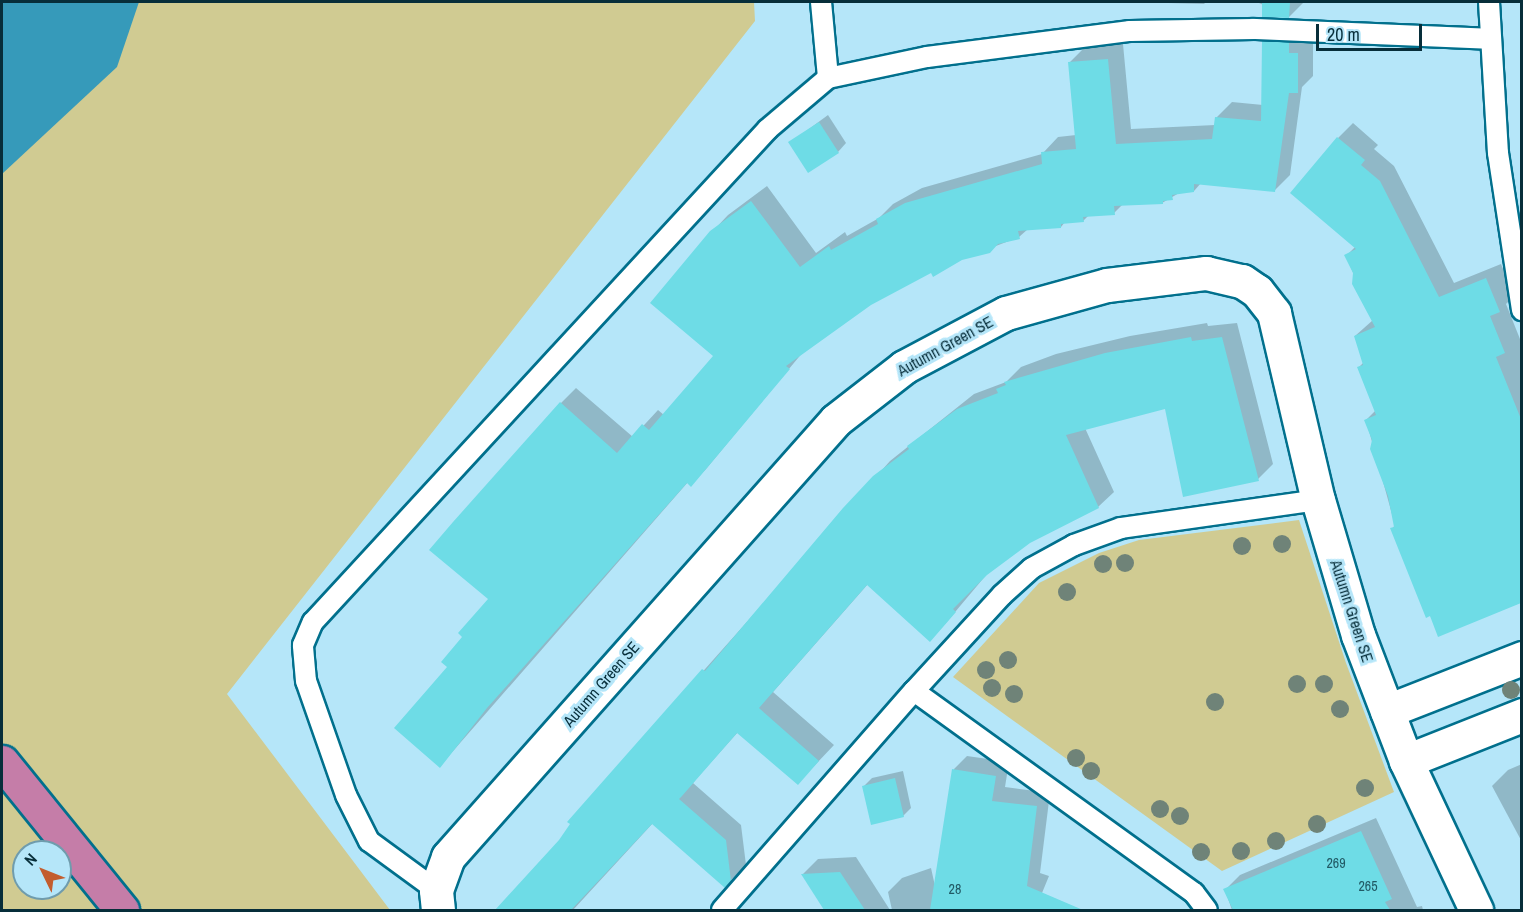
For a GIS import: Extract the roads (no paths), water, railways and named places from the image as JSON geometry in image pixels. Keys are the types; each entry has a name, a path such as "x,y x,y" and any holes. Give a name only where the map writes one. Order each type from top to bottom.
{"highway":[{"path":"7,764 122,910"}],"street":[{"name":"Autumn Green SE","path":"437,900 448,857 836,420 904,367 1006,313 1107,285 1206,273 1242,280 1266,302 1281,331 1318,500 1358,635 1406,761 1476,910"},
{"path":"1387,711 1521,658"},
{"path":"1406,761 1521,715"}],"lane":[{"path":"821,2 828,78"},
{"path":"1489,2 1498,153 1521,310"},
{"path":"437,900 369,841 346,795 306,681 303,645 313,622 768,129 828,78 927,57 1131,31 1254,29 1490,39"},
{"path":"722,910 914,691 1002,595 1032,568 1074,545 1143,524 1318,500"},
{"path":"914,691 1194,893 1207,910"}],"water":[{"path":"2,2 139,2 117,67 2,174"}]}
